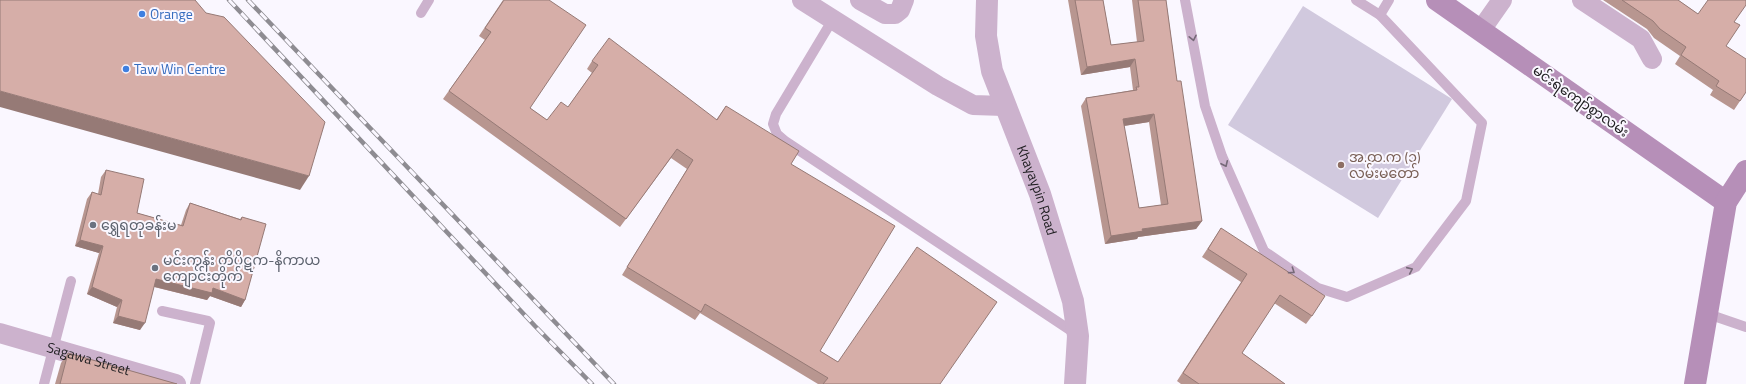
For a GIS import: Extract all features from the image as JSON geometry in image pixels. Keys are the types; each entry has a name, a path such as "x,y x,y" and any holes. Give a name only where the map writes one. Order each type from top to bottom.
{"main road":[{"name":"မင်းရဲကျော်စွာလမ်း","path":"1437,0 1726,202"},
{"path":"1695,384 1726,202 1746,171"}],"street":[{"path":"802,0 938,86 973,105 1004,106"},
{"path":"860,0 885,14 895,14 900,10 904,0"},
{"name":"Khayaypin Road","path":"987,0 986,36 992,71 1004,106 1040,194 1073,301 1078,336 1075,384"},
{"path":"1480,30 1502,0"},
{"path":"1582,0 1641,39 1652,59"},
{"name":"Sagawa Street","path":"0,333 176,384"}],"lane":[{"path":"421,13 429,0"},
{"path":"1185,0 1205,106 1222,156 1264,251 1318,288 1347,297 1416,268 1466,201 1482,123 1380,15 1356,0"},
{"path":"1380,15 1389,0"},
{"path":"833,19 776,114 773,124 777,134 812,159 1078,336"},
{"path":"44,384 52,348 71,281"},
{"path":"162,311 208,321 210,323 195,384"},
{"path":"1708,314 1746,327"}],"shaded area":[{"path":"1303,6 1452,99 1378,218 1228,125"}],"building":[{"name":"Taw Win Centre","path":"0,0 195,0 206,13 224,17 325,122 309,176 0,91"},
{"path":"504,0 549,0 586,25 530,108 547,120 561,102 568,107 598,65 592,61 609,38 717,120 726,106 799,151 791,164 895,226 820,351 838,362 917,247 997,302 940,384 823,384 828,378 705,304 701,312 627,267 693,160 677,149 626,219 449,91 491,32 485,28"},
{"path":"1075,0 1103,0 1111,45 1144,41 1138,0 1166,0 1177,81 1181,81 1202,221 1142,229 1143,231 1111,236 1086,98 1137,90 1136,87 1139,87 1135,59 1087,67","holes":["1154,114 1168,204 1139,208 1123,119"]},
{"path":"1622,0 1678,0 1698,14 1708,0 1746,0 1746,5 1734,22 1740,25 1726,46 1746,59 1746,92 1740,101 1716,86 1719,81 1681,55 1686,47 1660,29 1653,21"},
{"path":"106,170 144,179 137,213 183,226 190,203 241,220 242,217 266,224 245,300 213,288 212,293 156,279 145,323 118,316 122,300 92,287 103,246 80,240 92,192 101,195"},
{"path":"1221,228 1325,296 1312,316 1280,295 1242,353 1285,384 1199,384 1183,373 1247,274 1208,249"},
{"path":"68,353 177,384 60,384"}],"railway":[{"path":"229,0 535,326 592,384"},
{"path":"248,0 614,384"}],"place":[{"name":"Orange","path":"142,14"},
{"name":"Taw Win Centre","path":"126,69"},
{"name":"အ.ထ.က (၁) လမ်းမတော်","path":"1341,165"},
{"name":"ရွှေရတုခန်းမ","path":"93,225"},
{"name":"မင်းကွန်း တိပိဋက-နိကာယ ကျောင်းတိုက်","path":"155,268"}]}
